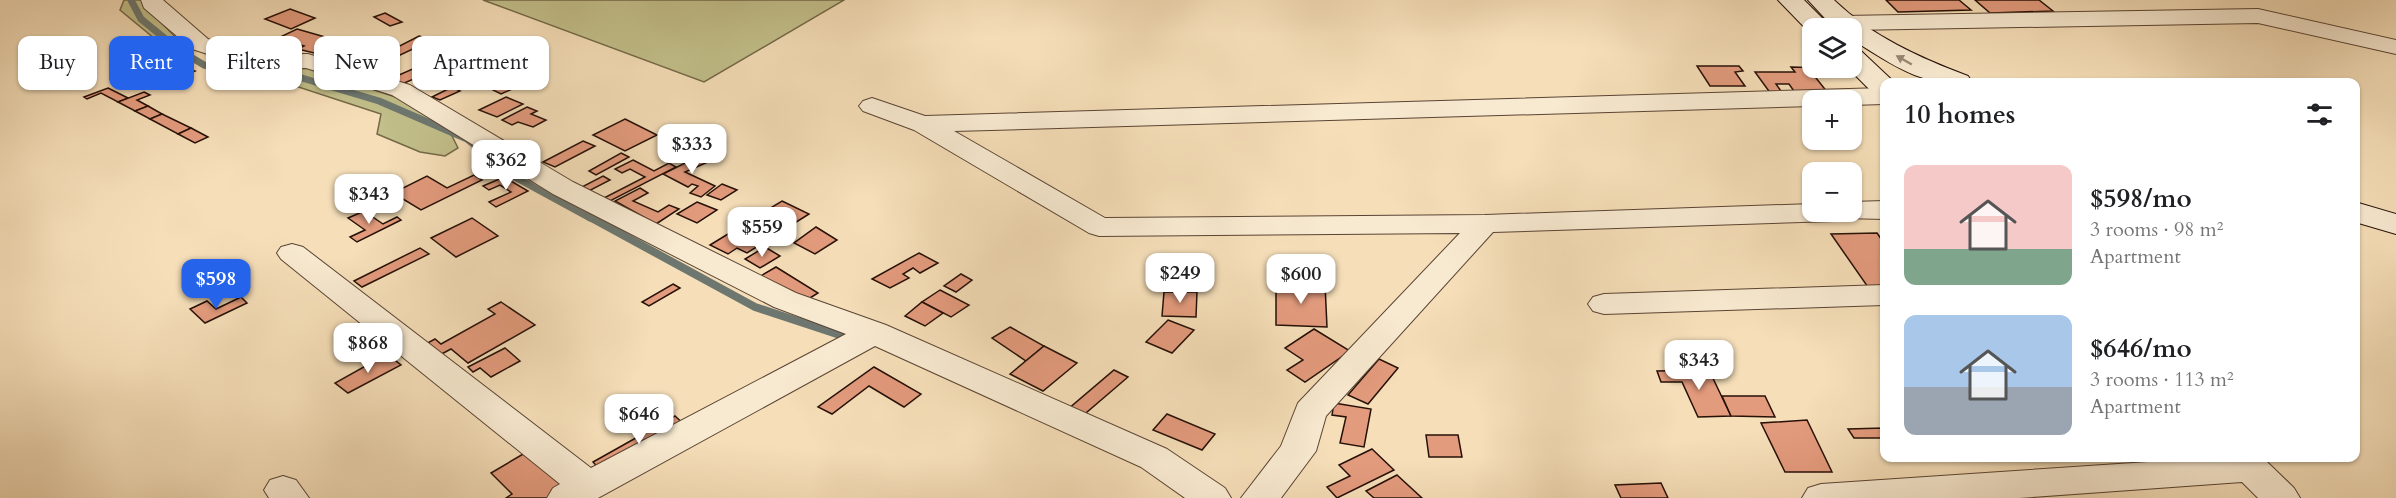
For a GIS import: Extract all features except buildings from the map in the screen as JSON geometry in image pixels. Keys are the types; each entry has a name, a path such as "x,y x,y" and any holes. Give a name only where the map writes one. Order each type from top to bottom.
{"main road":[{"path":"1790,0 1818,18"},
{"path":"1820,0 1828,18"},
{"path":"1862,41 1948,78"},
{"path":"1862,67 1880,84"},
{"path":"2360,195 2396,205"},
{"path":"2360,214 2396,224"}],"street":[{"path":"152,0 152,3 200,44 254,62 308,61 401,90 563,188 784,300 874,333 1154,458 1212,498"},
{"path":"1862,25 2258,16 2396,47"},
{"path":"923,124 1880,96"},
{"path":"872,106 923,124 1099,227 1485,224 1802,213"},
{"path":"1862,211 1880,210"},
{"path":"1260,498 1298,452 1310,412 1485,224"},
{"path":"292,253 577,492 874,333"},
{"path":"1605,304 1880,296"},
{"path":"1821,498 2246,463 2281,498"}],"shaded area":[{"path":"124,0 142,0 142,3 174,36 152,36 120,10"},
{"path":"483,0 844,0 704,82"},
{"path":"302,67 314,69 314,90 375,90 407,101 446,124 458,148 445,156 420,152 377,134 381,114 302,88"}],"waterway":[{"path":"131,0 141,19 179,50 204,65 244,74 275,73 302,78 379,101 467,139 511,175 590,218"},
{"path":"588,216 755,307 852,339"}]}
